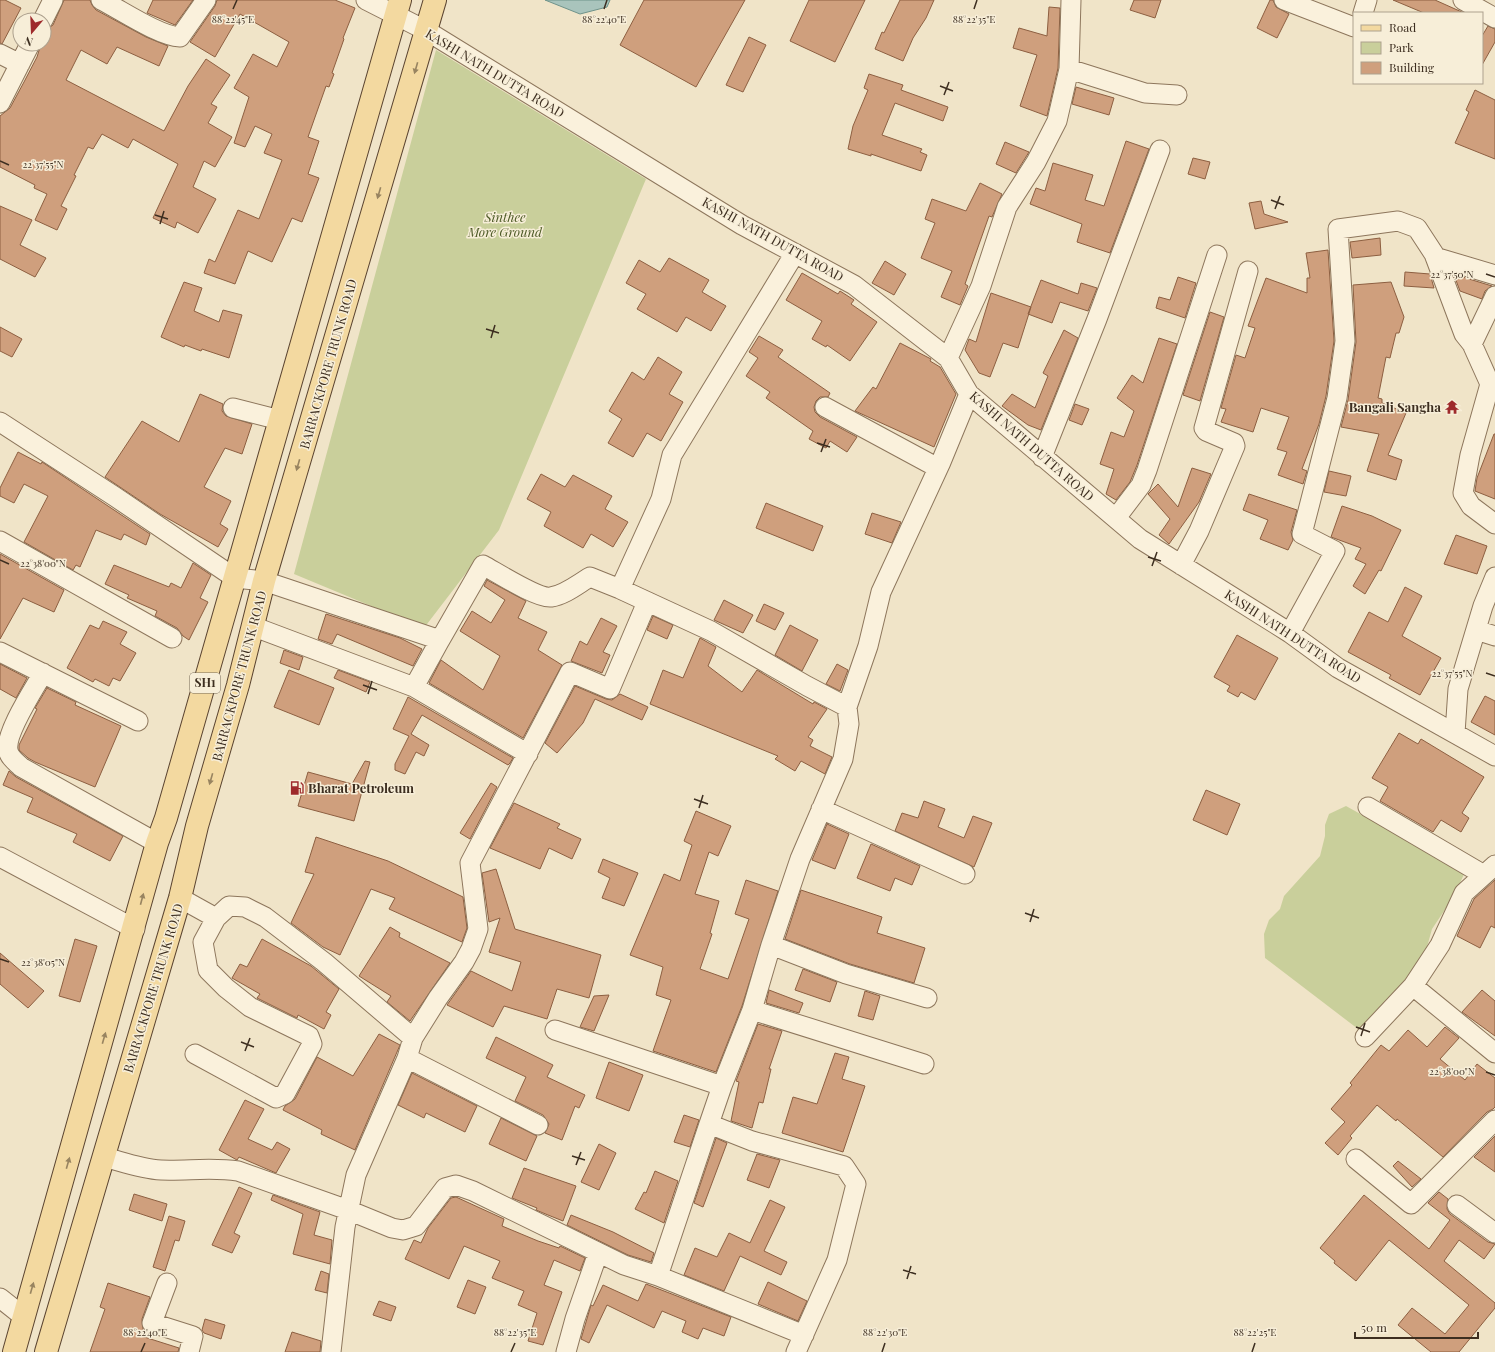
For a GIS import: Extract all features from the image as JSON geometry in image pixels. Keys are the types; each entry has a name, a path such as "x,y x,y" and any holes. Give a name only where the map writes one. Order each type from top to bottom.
{"main road":[{"name":"BARRACKPORE TRUNK ROAD","path":"46,1352 132,1056 180,898 197,826 264,581 435,0"},
{"name":"SH1","path":"14,1352 157,843 166,818 398,7"}],"street":[{"path":"47,12 53,0"},
{"path":"101,0 154,28 180,37 206,0"},
{"name":"KASHI NATH DUTTA ROAD","path":"366,0 398,7 427,31 736,220 854,285 948,358 969,394 1140,539 1290,633 1338,668 1495,756"},
{"path":"948,358 981,286 1007,207 1036,162 1057,121 1069,69 1071,0"},
{"path":"1284,0 1353,27"},
{"path":"1363,12 1367,0"},
{"path":"1463,0 1495,18"},
{"path":"0,103 26,52"},
{"path":"0,54 20,64"},
{"path":"1069,69 1145,93 1177,95"},
{"path":"1042,457 1097,319 1160,150"},
{"path":"1290,633 1334,551 1302,534 1337,398 1345,341 1338,229 1398,221 1417,228 1423,234 1435,257 1464,334 1472,344 1490,384 1470,455 1463,484 1463,493 1471,506 1495,524"},
{"path":"620,589 661,499 672,455 795,253"},
{"path":"1116,518 1141,485 1147,470 1217,255"},
{"path":"1435,257 1495,275"},
{"path":"1181,565 1202,524 1235,446 1234,443 1206,431 1204,428 1248,271"},
{"path":"1472,344 1495,296"},
{"path":"658,1276 722,1086 752,1010 771,944 800,859 843,759 849,724 847,707 868,646 881,592 938,468 969,394"},
{"path":"825,407 938,468"},
{"path":"233,408 280,420"},
{"path":"0,422 114,496 235,578 264,581 440,640"},
{"path":"0,541 172,638"},
{"path":"414,687 483,565 535,593 550,598 563,594 590,577 620,589 711,631 847,707"},
{"path":"1455,733 1458,690 1476,630 1495,577"},
{"path":"331,1352 337,1289 348,1210 356,1175 407,1058 413,1038 438,998 464,962 471,949 478,929 470,863 570,672 610,689 647,602"},
{"path":"252,626 414,687 528,754"},
{"path":"1476,630 1495,636"},
{"path":"0,652 138,721"},
{"path":"43,673 14,725 8,749 10,756 21,767 157,843"},
{"path":"1364,1037 1413,986 1440,945 1464,893 1490,870 1368,807"},
{"path":"821,809 965,874"},
{"path":"0,857 134,929"},
{"path":"180,898 216,918"},
{"path":"195,1054 276,1098 285,1094 312,1044 309,1036 250,1008 226,988 208,970 203,942 216,918 229,906 245,907 265,917 324,962 413,1038"},
{"path":"771,944 846,974 927,998"},
{"path":"1413,986 1495,1053"},
{"path":"752,1010 924,1064"},
{"path":"555,1030 722,1086"},
{"path":"407,1058 538,1125"},
{"path":"709,1124 752,1141 844,1166 856,1184 837,1260 796,1352"},
{"path":"1356,1159 1411,1204 1493,1125"},
{"path":"104,1156 141,1168 161,1170 224,1169 238,1171 348,1210 392,1228 410,1229 416,1226 445,1188 456,1185 487,1198 624,1265 658,1276 804,1335"},
{"path":"1457,1205 1495,1233"},
{"path":"566,1352 575,1320 598,1253"},
{"path":"167,1283 152,1323 193,1336 189,1352"},
{"path":"0,1298 24,1317"}],"green space":[{"name":"Sinthee More Ground","path":"436,50 646,179 499,530 424,628 294,574"},
{"path":"1346,806 1465,872 1454,896 1432,929 1427,947 1411,973 1362,1032 1265,958 1264,934 1269,920 1280,909 1284,896 1320,856 1325,836 1325,825 1329,814"}],"water":[{"path":"545,0 610,0 607,7 580,14"}],"building":[{"path":"0,0 5,0 21,8 19,12 12,12 12,25 2,44 0,43"},
{"path":"64,0 90,0 96,10 146,37 168,46 159,66 117,47 107,64 81,50 66,80 164,131 188,86 206,59 230,75 211,104 217,107 208,123 232,137 215,167 204,161 193,187 216,199 198,233 177,222 175,228 153,218 178,164 133,139 128,148 102,134 93,149 88,147 74,175 76,176 61,206 67,209 57,230 35,220 47,194 34,188 35,185 0,167 0,116 10,108 39,52 52,52 53,25"},
{"path":"153,0 193,0 175,25 147,13"},
{"path":"217,0 335,0 355,8 343,38 344,39 332,73 334,74 329,87 326,86 308,137 319,141 308,174 319,178 302,222 292,218 272,262 248,251 235,284 204,273 209,259 215,262 238,210 259,219 282,160 264,153 272,134 255,126 245,147 234,143 249,97 234,88 253,54 277,67 289,42 240,14 215,57 190,42 215,6"},
{"path":"644,0 745,0 696,87 620,45"},
{"path":"809,0 865,0 835,62 790,41"},
{"path":"900,0 934,0 926,18 913,38 903,61 875,49 882,32 884,33"},
{"path":"1134,0 1161,0 1155,18 1130,10"},
{"path":"1270,0 1273,0 1276,7 1289,14 1277,38 1257,28"},
{"path":"1393,0 1435,0 1462,12 1422,12"},
{"path":"1049,7 1060,8 1058,68 1047,116 1020,106 1037,55 1013,48 1019,28 1047,36"},
{"path":"1488,26 1495,29 1495,42 1483,63 1483,34"},
{"path":"749,37 766,45 743,92 726,85"},
{"path":"869,74 903,85 901,90 948,107 943,121 895,103 882,135 922,149 920,152 927,155 921,171 871,154 871,156 848,149 853,126 868,90 864,88"},
{"path":"1076,87 1114,98 1109,115 1072,104"},
{"path":"1475,90 1495,100 1495,159 1455,143 1469,112 1466,110"},
{"path":"1126,141 1149,149 1110,253 1077,242 1082,224 1030,204 1036,188 1045,191 1053,163 1093,175 1085,200 1104,206"},
{"path":"1005,142 1029,152 1016,173 996,164"},
{"path":"1193,158 1210,162 1205,179 1188,174"},
{"path":"980,183 1002,194 992,217 989,216 965,284 968,286 960,305 941,297 952,271 921,258 935,223 925,219 932,199 966,211"},
{"path":"1261,201 1264,214 1288,222 1255,229 1249,203"},
{"path":"0,206 32,220 20,245 46,258 35,277 0,259"},
{"path":"1380,238 1381,255 1352,258 1350,242"},
{"path":"1328,250 1334,341 1326,396 1319,424 1302,469 1307,471 1303,484 1278,475 1287,452 1277,449 1289,417 1261,408 1253,432 1221,422 1226,409 1221,408 1236,355 1245,358 1255,328 1248,326 1266,278 1307,293 1307,278 1310,278 1306,253"},
{"path":"669,258 709,280 702,292 726,306 711,331 686,317 677,332 637,309 646,294 626,283 639,260 660,272"},
{"path":"885,261 906,274 894,295 872,283"},
{"path":"1405,272 1430,274 1434,288 1404,286"},
{"path":"802,273 838,294 840,291 854,300 851,304 877,322 850,361 827,345 826,347 812,339 822,321 786,300"},
{"path":"1454,275 1492,286 1485,291 1482,299 1460,291"},
{"path":"1178,277 1196,283 1185,318 1156,308 1159,297 1170,300"},
{"path":"1041,280 1078,294 1081,283 1097,288 1088,311 1060,302 1052,323 1028,314"},
{"path":"184,282 202,288 194,311 219,322 223,310 242,315 229,358 202,349 201,351 185,345 184,347 161,337"},
{"path":"1391,282 1404,317 1399,333 1396,333 1390,358 1386,357 1378,398 1382,399 1382,403 1406,413 1388,455 1402,460 1396,480 1367,471 1379,434 1341,427 1348,400 1356,342 1353,285"},
{"path":"991,293 1031,307 1018,348 1003,343 990,377 979,373 965,350 969,339 976,342"},
{"path":"1210,312 1224,317 1200,401 1183,395"},
{"path":"0,327 22,339 12,357 0,351"},
{"path":"1064,330 1078,338 1041,430 1028,425 1002,406 1012,394 1035,408 1048,376 1043,373"},
{"path":"759,336 783,350 778,357 830,393 828,397 820,397 816,401 814,407 815,412 820,417 857,437 847,452 830,441 826,448 809,439 813,431 766,398 770,392 746,376 758,358 749,352"},
{"path":"1159,338 1177,344 1137,465 1130,482 1116,500 1106,494 1114,469 1100,464 1111,432 1124,437 1134,411 1117,398 1132,375 1143,383"},
{"path":"900,343 931,359 930,361 940,367 956,394 934,447 855,411 873,387 876,389"},
{"path":"658,357 682,372 669,394 683,402 661,441 647,433 633,457 608,443 622,419 609,411 632,372 644,380"},
{"path":"200,394 223,404 222,411 226,416 252,424 242,454 225,448 204,487 231,501 220,524 228,529 218,547 160,514 105,477 142,421 179,442"},
{"path":"1075,404 1089,409 1082,425 1069,420"},
{"path":"1494,434 1495,499 1475,491 1477,478"},
{"path":"18,452 41,464 42,462 150,534 146,545 124,534 121,540 96,530 80,567 76,565 73,570 24,542 48,496 24,484 14,503 0,496 0,488"},
{"path":"1192,468 1211,474 1199,502 1169,544 1159,535 1170,519 1148,494 1158,484 1178,507"},
{"path":"1329,471 1351,476 1346,496 1324,492"},
{"path":"541,474 565,487 573,475 612,496 605,509 628,522 613,547 591,534 583,548 544,526 551,512 527,499"},
{"path":"1249,494 1297,510 1291,532 1293,540 1288,550 1260,539 1268,520 1243,510"},
{"path":"766,503 823,526 813,551 756,528"},
{"path":"1342,506 1372,516 1401,530 1381,571 1379,570 1365,594 1353,586 1366,564 1355,559 1361,548 1331,537"},
{"path":"872,513 901,522 892,543 865,534"},
{"path":"1456,535 1487,546 1477,574 1444,564"},
{"path":"0,554 64,590 54,612 23,598 0,639"},
{"path":"193,563 211,575 200,598 208,602 189,640 183,636 177,628 155,616 157,611 127,598 129,595 105,584 114,565 169,587 171,583 181,588"},
{"path":"487,580 526,601 518,618 547,632 538,650 562,665 523,738 429,683 441,660 483,690 500,656 460,631 472,611 491,623 505,600 484,586"},
{"path":"1405,587 1422,596 1402,636 1441,658 1420,695 1389,678 1391,675 1348,652 1369,612 1388,622"},
{"path":"724,600 753,615 743,633 714,620"},
{"path":"764,604 784,613 775,630 756,621"},
{"path":"326,614 400,638 422,649 413,666 337,634 332,644 318,639"},
{"path":"653,616 673,625 667,639 647,630"},
{"path":"601,618 617,626 603,652 610,655 602,673 571,661 580,641 587,645"},
{"path":"103,621 127,632 120,644 136,653 120,681 113,678 109,686 95,679 93,682 67,668 90,625 99,629"},
{"path":"790,625 818,640 802,671 775,655"},
{"path":"1237,635 1278,658 1255,700 1241,692 1238,697 1227,691 1230,686 1214,677"},
{"path":"700,638 716,647 708,666 742,692 757,670 813,704 814,702 827,709 808,737 813,740 810,746 832,757 825,774 801,761 795,771 775,759 778,756 650,704 663,670 683,678"},
{"path":"284,650 303,657 299,670 280,663"},
{"path":"0,664 27,678 16,698 0,689"},
{"path":"837,664 848,670 840,691 826,684"},
{"path":"289,670 334,688 319,725 274,707"},
{"path":"338,670 370,682 366,692 334,678"},
{"path":"575,686 606,699 612,700 620,694 648,707 642,720 595,699 583,723 557,753 545,743"},
{"path":"47,688 76,702 75,705 121,726 95,787 35,762 19,750 19,745 37,709 35,708"},
{"path":"1485,696 1495,701 1495,735 1471,722"},
{"path":"408,697 513,758 510,763 508,765 422,715 411,734 429,745 424,756 416,752 405,774 395,770 395,764 409,736 393,729"},
{"path":"1399,733 1418,744 1421,739 1484,777 1462,813 1469,818 1461,832 1441,820 1433,832 1380,801 1388,787 1372,778"},
{"path":"365,761 370,762 354,821 298,806 308,772 352,784"},
{"path":"9,771 16,777 123,836 110,861 73,842 77,834 27,812 33,798 3,785"},
{"path":"491,783 497,787 470,839 460,833"},
{"path":"1206,790 1240,804 1227,835 1193,820"},
{"path":"924,801 945,809 938,827 964,838 973,816 992,823 974,867 895,831 902,813 918,818"},
{"path":"514,803 560,824 557,828 581,839 572,859 549,848 540,869 490,848"},
{"path":"696,811 731,826 718,856 709,852 695,894 719,901 710,933 712,934 700,969 728,979 749,919 735,914 746,880 778,891 742,1006 716,1072 653,1051 671,1000 656,995 663,967 630,955 664,874 680,881 692,845 684,841"},
{"path":"827,824 849,834 835,869 812,860"},
{"path":"316,837 388,861 463,897 467,928 462,942 389,909 395,898 371,889 340,955 323,947 291,923 314,874 305,872"},
{"path":"871,844 920,866 912,885 895,878 890,891 857,878"},
{"path":"603,859 638,873 624,906 602,898 610,878 598,872"},
{"path":"496,869 515,929 601,955 589,998 557,989 547,1019 504,1006 493,1027 447,1005 471,971 512,991 521,962 489,952 500,918 489,922 482,873"},
{"path":"1495,880 1495,928 1491,926 1480,948 1457,936 1474,899"},
{"path":"801,890 882,917 877,933 925,948 914,983 850,964 785,939"},
{"path":"390,927 400,933 399,937 450,963 410,1021 387,1002 391,996 359,976"},
{"path":"75,939 97,946 80,1002 59,996"},
{"path":"262,939 311,966 339,989 326,1012 331,1015 324,1029 298,1015 297,1018 257,998 260,994 232,978 240,964 247,967"},
{"path":"0,953 44,991 28,1008 0,984"},
{"path":"803,969 837,982 830,1002 795,990"},
{"path":"769,990 803,1003 799,1013 766,1003"},
{"path":"1482,990 1495,1001 1495,1036 1462,1012"},
{"path":"865,991 880,996 873,1020 858,1016"},
{"path":"609,995 594,1031 580,1027 594,996"},
{"path":"758,1024 782,1031 769,1069 771,1069 763,1103 759,1102 752,1128 731,1121 739,1082 736,1081"},
{"path":"1445,1027 1459,1038 1440,1059 1465,1080 1477,1064 1495,1078 1495,1107 1493,1109 1487,1112 1443,1157 1397,1119 1396,1121 1377,1105 1350,1136 1352,1138 1338,1155 1325,1143 1345,1122 1331,1109 1352,1085 1350,1083 1381,1045 1389,1051 1408,1030 1427,1047"},
{"path":"379,1034 400,1045 355,1150 321,1134 322,1130 283,1110 285,1106 295,1099 317,1057 353,1076"},
{"path":"496,1037 553,1065 547,1077 585,1095 579,1108 575,1106 562,1140 545,1133 549,1124 543,1115 515,1101 526,1077 486,1058"},
{"path":"835,1053 849,1057 842,1079 865,1086 843,1152 782,1133 793,1097 817,1104"},
{"path":"609,1062 643,1075 629,1111 596,1098"},
{"path":"412,1073 477,1106 465,1132 426,1113 424,1118 398,1105"},
{"path":"245,1100 264,1109 248,1139 272,1150 277,1142 290,1149 276,1173 239,1157 237,1160 219,1150"},
{"path":"684,1115 699,1120 690,1147 674,1142"},
{"path":"501,1118 537,1136 526,1161 489,1144"},
{"path":"1495,1136 1495,1172 1474,1157"},
{"path":"716,1138 727,1143 703,1207 694,1203"},
{"path":"599,1144 616,1153 599,1190 581,1182"},
{"path":"757,1154 780,1160 769,1188 747,1180"},
{"path":"1398,1161 1421,1179 1412,1187 1393,1166"},
{"path":"524,1168 576,1186 563,1221 512,1198"},
{"path":"655,1171 678,1181 664,1223 635,1209 644,1192 646,1193"},
{"path":"239,1187 252,1193 234,1233 240,1236 232,1253 212,1245"},
{"path":"1439,1192 1448,1199 1447,1209 1450,1214 1488,1242 1495,1244 1484,1259 1459,1240 1444,1261 1495,1303 1495,1308 1459,1352 1431,1352 1398,1325 1412,1308 1445,1334 1469,1305 1389,1240 1356,1281 1334,1263 1335,1261 1320,1248 1364,1195 1429,1249 1450,1220 1428,1203"},
{"path":"134,1194 167,1204 162,1221 129,1210"},
{"path":"273,1195 320,1212 314,1235 332,1240 330,1264 293,1254 303,1214 271,1200"},
{"path":"456,1197 504,1219 502,1226 538,1241 559,1248 560,1246 585,1258 580,1271 554,1260 544,1285 562,1292 543,1345 528,1341 537,1313 518,1305 524,1291 492,1278 500,1261 464,1246 449,1279 405,1259 414,1240 421,1243 428,1228 451,1198"},
{"path":"770,1200 785,1207 764,1251 787,1262 781,1275 740,1256 724,1291 684,1275 695,1248 717,1257 729,1233 750,1243"},
{"path":"571,1215 613,1232 654,1253 651,1262 628,1255 567,1225"},
{"path":"169,1216 185,1221 179,1241 175,1240 165,1271 153,1267"},
{"path":"321,1271 329,1274 327,1293 315,1290"},
{"path":"468,1280 486,1287 475,1314 457,1307"},
{"path":"768,1282 807,1301 798,1321 758,1304"},
{"path":"108,1283 150,1297 142,1319 143,1329 141,1336 179,1348 178,1352 90,1352 105,1309 100,1307"},
{"path":"646,1284 731,1317 724,1336 703,1328 698,1339 682,1332 686,1321 662,1311 654,1328 607,1305 589,1343 581,1339 591,1305 593,1306 603,1285 638,1301"},
{"path":"379,1301 396,1307 391,1321 373,1315"},
{"path":"205,1319 225,1325 221,1339 204,1333 202,1330"},
{"path":"292,1332 321,1341 320,1352 285,1352"}],"place":[{"name":"Bangali Sangha","path":"1452,407"},
{"name":"Bharat Petroleum","path":"297,788"}]}
